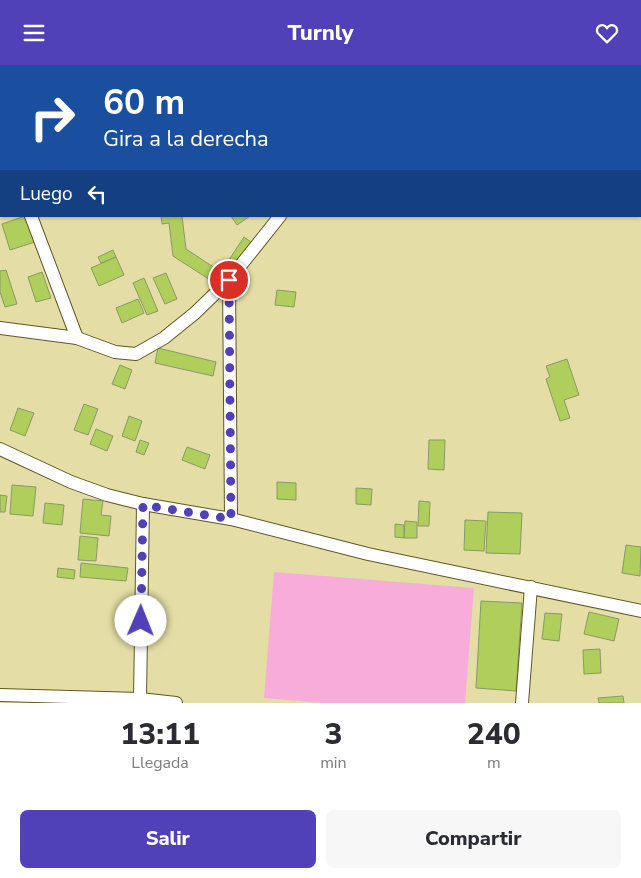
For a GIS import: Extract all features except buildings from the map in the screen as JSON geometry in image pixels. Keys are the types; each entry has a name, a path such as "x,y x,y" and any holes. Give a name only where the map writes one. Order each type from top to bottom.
{"street":[{"path":"31,217 77,338"},
{"path":"0,328 77,338 115,352 136,354 164,338 195,313 229,280 279,217"},
{"path":"229,280 231,519"},
{"path":"0,449 106,495 143,505 231,519 368,554 641,611"},
{"path":"140,699 143,505"},
{"path":"522,703 531,587"},
{"path":"0,695 140,699 176,703"}],"shaded area":[{"path":"274,572 474,588 465,703 324,703 264,698"}],"route":[{"path":"141,621 143,505 231,519 229,280"}]}
